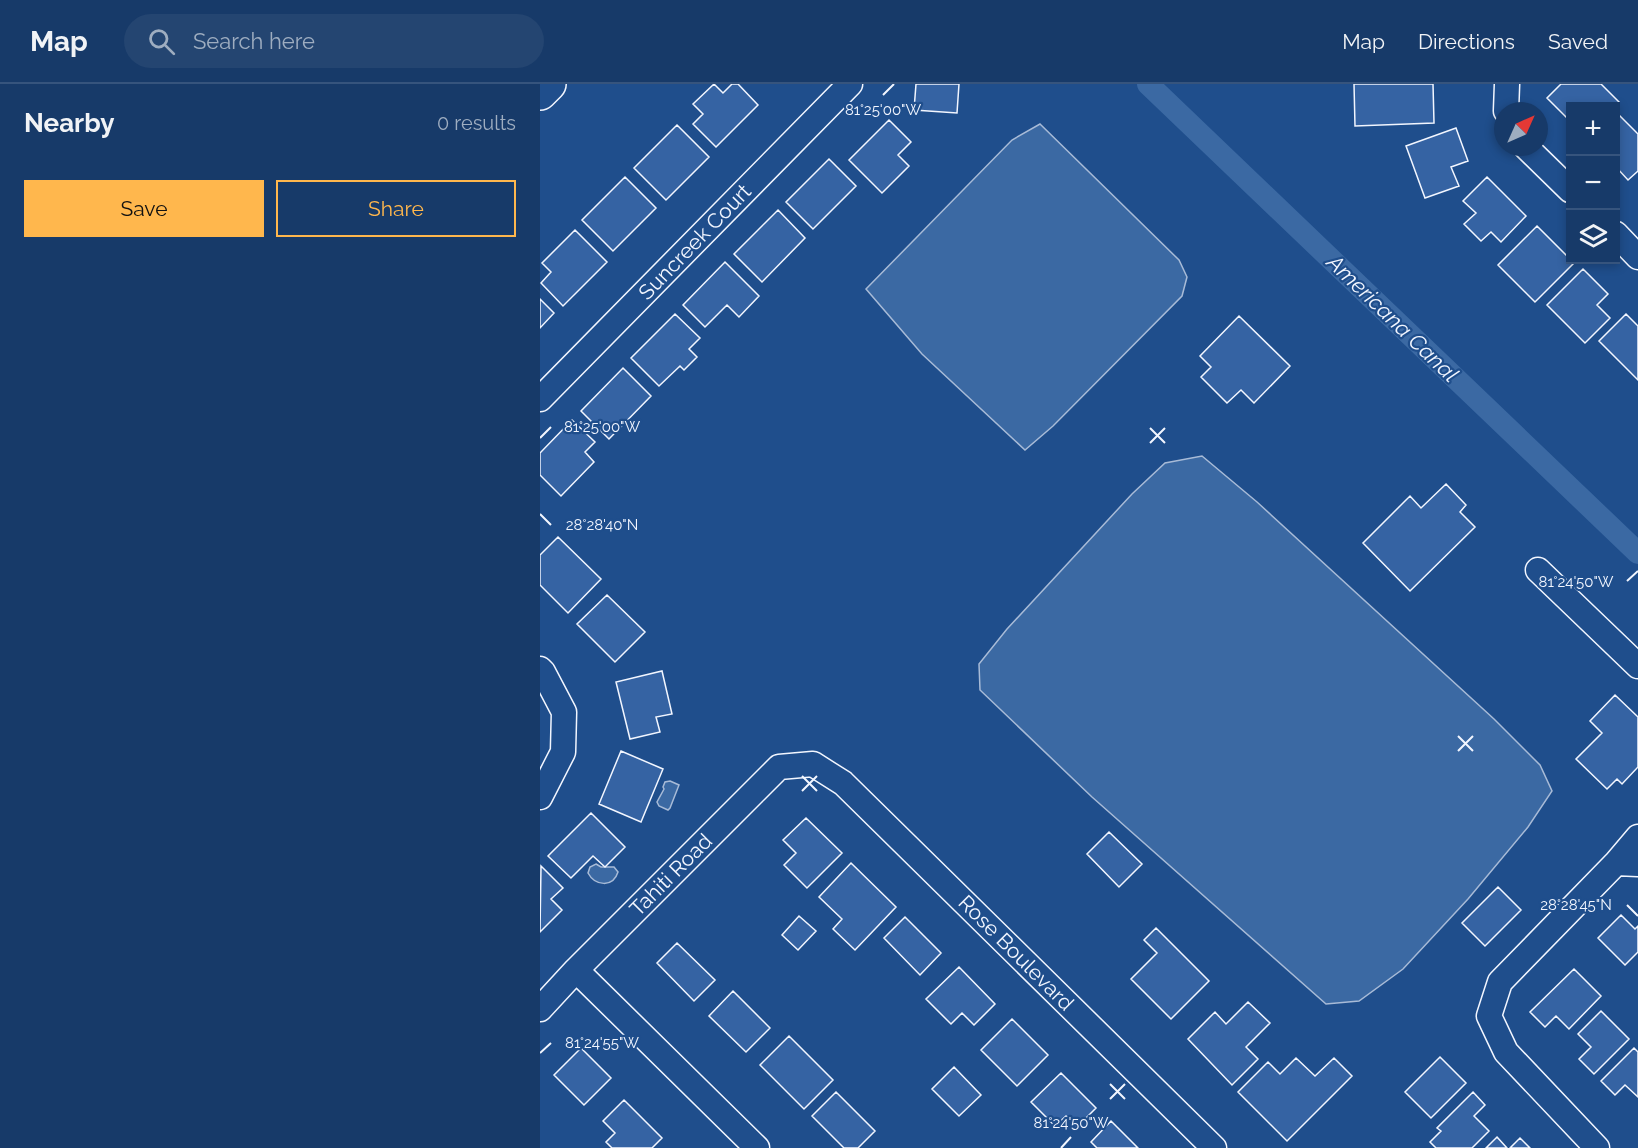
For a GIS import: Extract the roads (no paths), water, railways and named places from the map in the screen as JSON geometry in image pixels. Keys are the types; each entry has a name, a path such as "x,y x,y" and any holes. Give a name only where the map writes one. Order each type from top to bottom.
{"highway":[{"path":"540,93 549,84"}],"street":[{"name":"Suncreek Court","path":"540,399 850,84"},
{"path":"1506,102 1507,84"},
{"path":"1535,156 1566,186"},
{"path":"1620,238 1638,256"},
{"path":"1538,570 1638,666"},
{"path":"540,669 564,712 563,752 541,796"},
{"name":"Tahiti Road","path":"540,1009 779,767 813,764"},
{"name":"Rose Boulevard","path":"813,764 843,783 1214,1148"},
{"path":"1597,1148 1506,1052 1489,1016 1500,982 1627,864 1638,837"},
{"path":"576,970 757,1148"}],"water":[{"path":"1040,124 1179,260 1187,277 1182,296 1053,426 1025,450 922,354 866,289 1012,140"},
{"path":"1202,456 1257,502 1494,719 1540,765 1552,791 1528,827 1468,899 1403,969 1359,1001 1326,1004 1092,797 980,690 979,664 1007,629 1132,494 1165,463"},
{"path":"670,781 679,785 668,810 659,806 657,802 665,782"},
{"path":"596,864 601,867 614,867 618,872 616,877 608,883 595,881 588,873 590,867"}],"waterway":[{"name":"Americana Canal","path":"1148,84 1638,553"}]}
